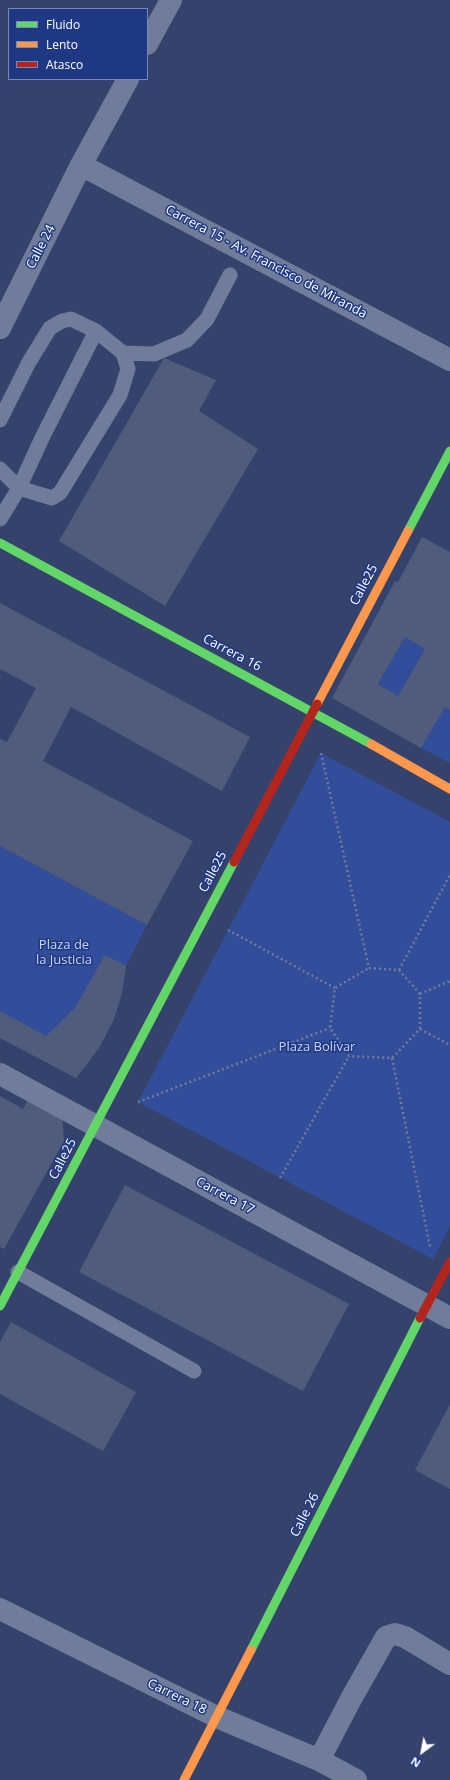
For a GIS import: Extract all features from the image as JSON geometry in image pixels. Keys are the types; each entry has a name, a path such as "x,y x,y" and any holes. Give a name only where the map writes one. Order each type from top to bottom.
{"street":[{"path":"148,42 171,0"},
{"name":"Calle 24","path":"0,328 81,165 127,80"},
{"name":"Carrera 15 - Av. Francisco de Miranda","path":"81,165 448,354"},
{"name":"Calle25","path":"0,1306 450,451"},
{"name":"Carrera 16","path":"0,543 312,711 450,789"},
{"name":"Carrera 17","path":"0,1074 450,1318"},
{"name":"Calle 26","path":"184,1780 426,1305 450,1262"},
{"name":"Carrera 18","path":"0,1609 217,1717 319,1760 356,1780"},
{"path":"319,1760 386,1637 396,1634 405,1637 450,1664"}],"lane":[{"path":"123,353 154,354 187,340 207,320 230,275"},
{"path":"0,420 29,362 50,328 62,321 71,319 96,331 123,353 128,369 120,394 60,493 52,498 19,488 0,469"},
{"path":"0,519 19,488 42,438 96,331"},
{"path":"18,1272 194,1371"}],"path":[{"path":"321,753 369,968"},
{"path":"399,970 450,875"},
{"path":"228,930 335,988"},
{"path":"335,988 369,968 399,970 420,994 420,1029 392,1058 349,1056"},
{"path":"420,994 450,981"},
{"path":"335,988 330,1028 349,1056"},
{"path":"138,1102 330,1028"},
{"path":"420,1029 450,1045"},
{"path":"280,1178 349,1056"},
{"path":"392,1058 431,1251"}],"green space":[{"path":"405,637 425,649 398,696 378,684"},
{"path":"445,707 450,710 450,763 421,748"},
{"name":"Plaza Bolívar","path":"321,753 450,822 450,1226 433,1259 138,1102"},
{"name":"Plaza de la Justicia","path":"0,846 147,925 126,966 122,993 114,1019 99,1048 76,1078 0,1038"}],"building":[{"path":"164,358 216,380 199,411 258,449 165,606 59,541"},
{"path":"422,537 450,552 450,710 445,707 421,748 332,698 395,581 398,582","holes":["405,637 425,649 398,696 378,684"]},
{"path":"0,603 250,737 222,791 71,707 43,761 193,841 147,925 0,846 0,739 7,742 36,688 0,669"},
{"path":"105,955 126,966 122,993 114,1019 99,1048 76,1078 0,1038 0,1011 46,1036 75,1008"},
{"path":"0,1096 23,1109 30,1096 62,1113 64,1141 4,1249 0,1247"},
{"path":"125,1185 349,1304 303,1391 79,1272"},
{"path":"11,1322 136,1392 103,1451 0,1394 0,1342"},
{"path":"450,1404 450,1489 415,1470"}],"traffic: fast":[{"path":"408,531 450,451"},
{"path":"0,543 371,744"},
{"path":"0,1306 234,862"},
{"path":"251,1650 420,1318"}],"traffic: slow":[{"path":"317,704 408,531"},
{"path":"371,744 450,789"},
{"path":"184,1780 251,1650"}],"traffic: jam":[{"path":"234,862 317,704"},
{"path":"420,1318 450,1262"}]}
